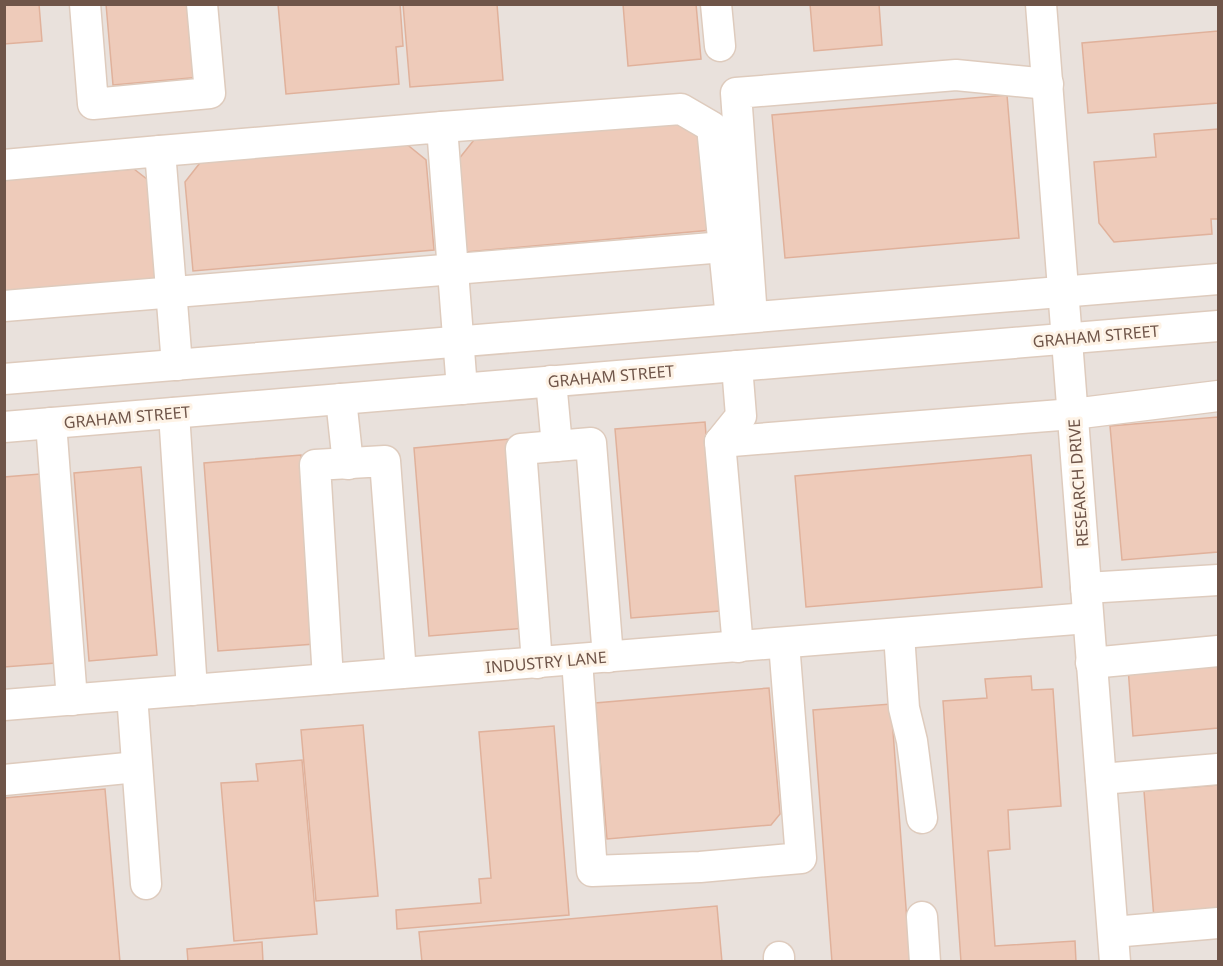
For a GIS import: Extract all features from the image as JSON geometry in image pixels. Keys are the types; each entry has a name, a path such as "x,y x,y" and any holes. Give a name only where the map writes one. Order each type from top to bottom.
{"street":[{"path":"85,4 93,104 210,93 202,4"},
{"path":"717,4 720,46"},
{"name":"RESEARCH DRIVE","path":"1041,4 1115,962"},
{"path":"741,318 736,93 956,75 1048,84"},
{"path":"4,165 681,109 712,127 724,247 741,318"},
{"path":"442,127 462,389"},
{"path":"160,151 177,365"},
{"path":"4,306 724,247"},
{"path":"4,379 1218,279"},
{"name":"GRAHAM STREET","path":"4,427 1218,326"},
{"path":"737,366 741,416 720,442 738,647"},
{"path":"551,381 557,446"},
{"path":"720,442 1073,414 1218,396"},
{"path":"341,399 348,464"},
{"path":"174,413 192,690"},
{"path":"51,423 72,700"},
{"path":"537,663 521,449 591,443 608,657"},
{"path":"328,679 315,465 385,461 401,674"},
{"path":"1086,588 1218,580"},
{"name":"INDUSTRY LANE","path":"4,705 1088,618"},
{"path":"899,634 904,708 912,741 922,819"},
{"path":"577,660 592,871 700,867 801,858 784,643"},
{"path":"1091,663 1218,651"},
{"path":"132,695 146,884"},
{"path":"4,780 137,767"},
{"path":"1101,779 1218,769"},
{"path":"922,917 925,962"},
{"path":"1113,932 1218,923"}],"shaded area":[{"path":"5,5 1218,5 1218,961 5,961"}],"building":[{"path":"4,4 39,4 42,41 4,44"},
{"path":"106,4 195,4 201,77 113,85"},
{"path":"278,4 400,4 403,46 396,47 399,84 286,94"},
{"path":"403,4 497,4 503,80 410,87"},
{"path":"623,4 696,4 701,59 628,66"},
{"path":"810,4 879,4 882,45 814,51"},
{"path":"1218,31 1218,103 1088,113 1082,43"},
{"path":"1007,95 1019,238 785,258 772,115"},
{"path":"685,123 704,141 712,230 466,252 458,160 474,140"},
{"path":"1218,129 1218,219 1211,219 1212,234 1114,242 1099,223 1094,162 1156,157 1154,134"},
{"path":"404,142 426,160 434,250 193,271 185,182 203,159"},
{"path":"134,169 153,184 160,279 4,292 4,180"},
{"path":"1218,417 1218,552 1122,560 1110,426"},
{"path":"705,422 720,611 631,618 615,429"},
{"path":"510,439 526,628 429,636 414,448"},
{"path":"301,455 315,644 218,651 204,463"},
{"path":"1031,455 1042,587 806,607 795,476"},
{"path":"141,467 157,655 89,661 74,473"},
{"path":"40,474 56,663 4,667 4,477"},
{"path":"1218,659 1218,728 1133,736 1128,667"},
{"path":"1031,676 1032,690 1053,689 1061,806 1008,810 1010,849 988,851 995,946 1075,941 1076,962 961,962 943,701 987,698 985,679"},
{"path":"769,688 780,814 771,825 607,839 595,703"},
{"path":"891,704 910,962 832,962 813,710"},
{"path":"363,725 378,896 316,901 301,730"},
{"path":"554,726 569,915 397,929 396,910 481,903 479,879 491,878 479,732"},
{"path":"302,760 317,934 234,941 221,783 258,781 256,764"},
{"path":"1218,785 1218,914 1154,919 1144,791"},
{"path":"105,789 120,962 4,962 4,798"},
{"path":"717,906 722,962 422,962 419,932"},
{"path":"262,942 263,962 188,962 187,949"}]}
